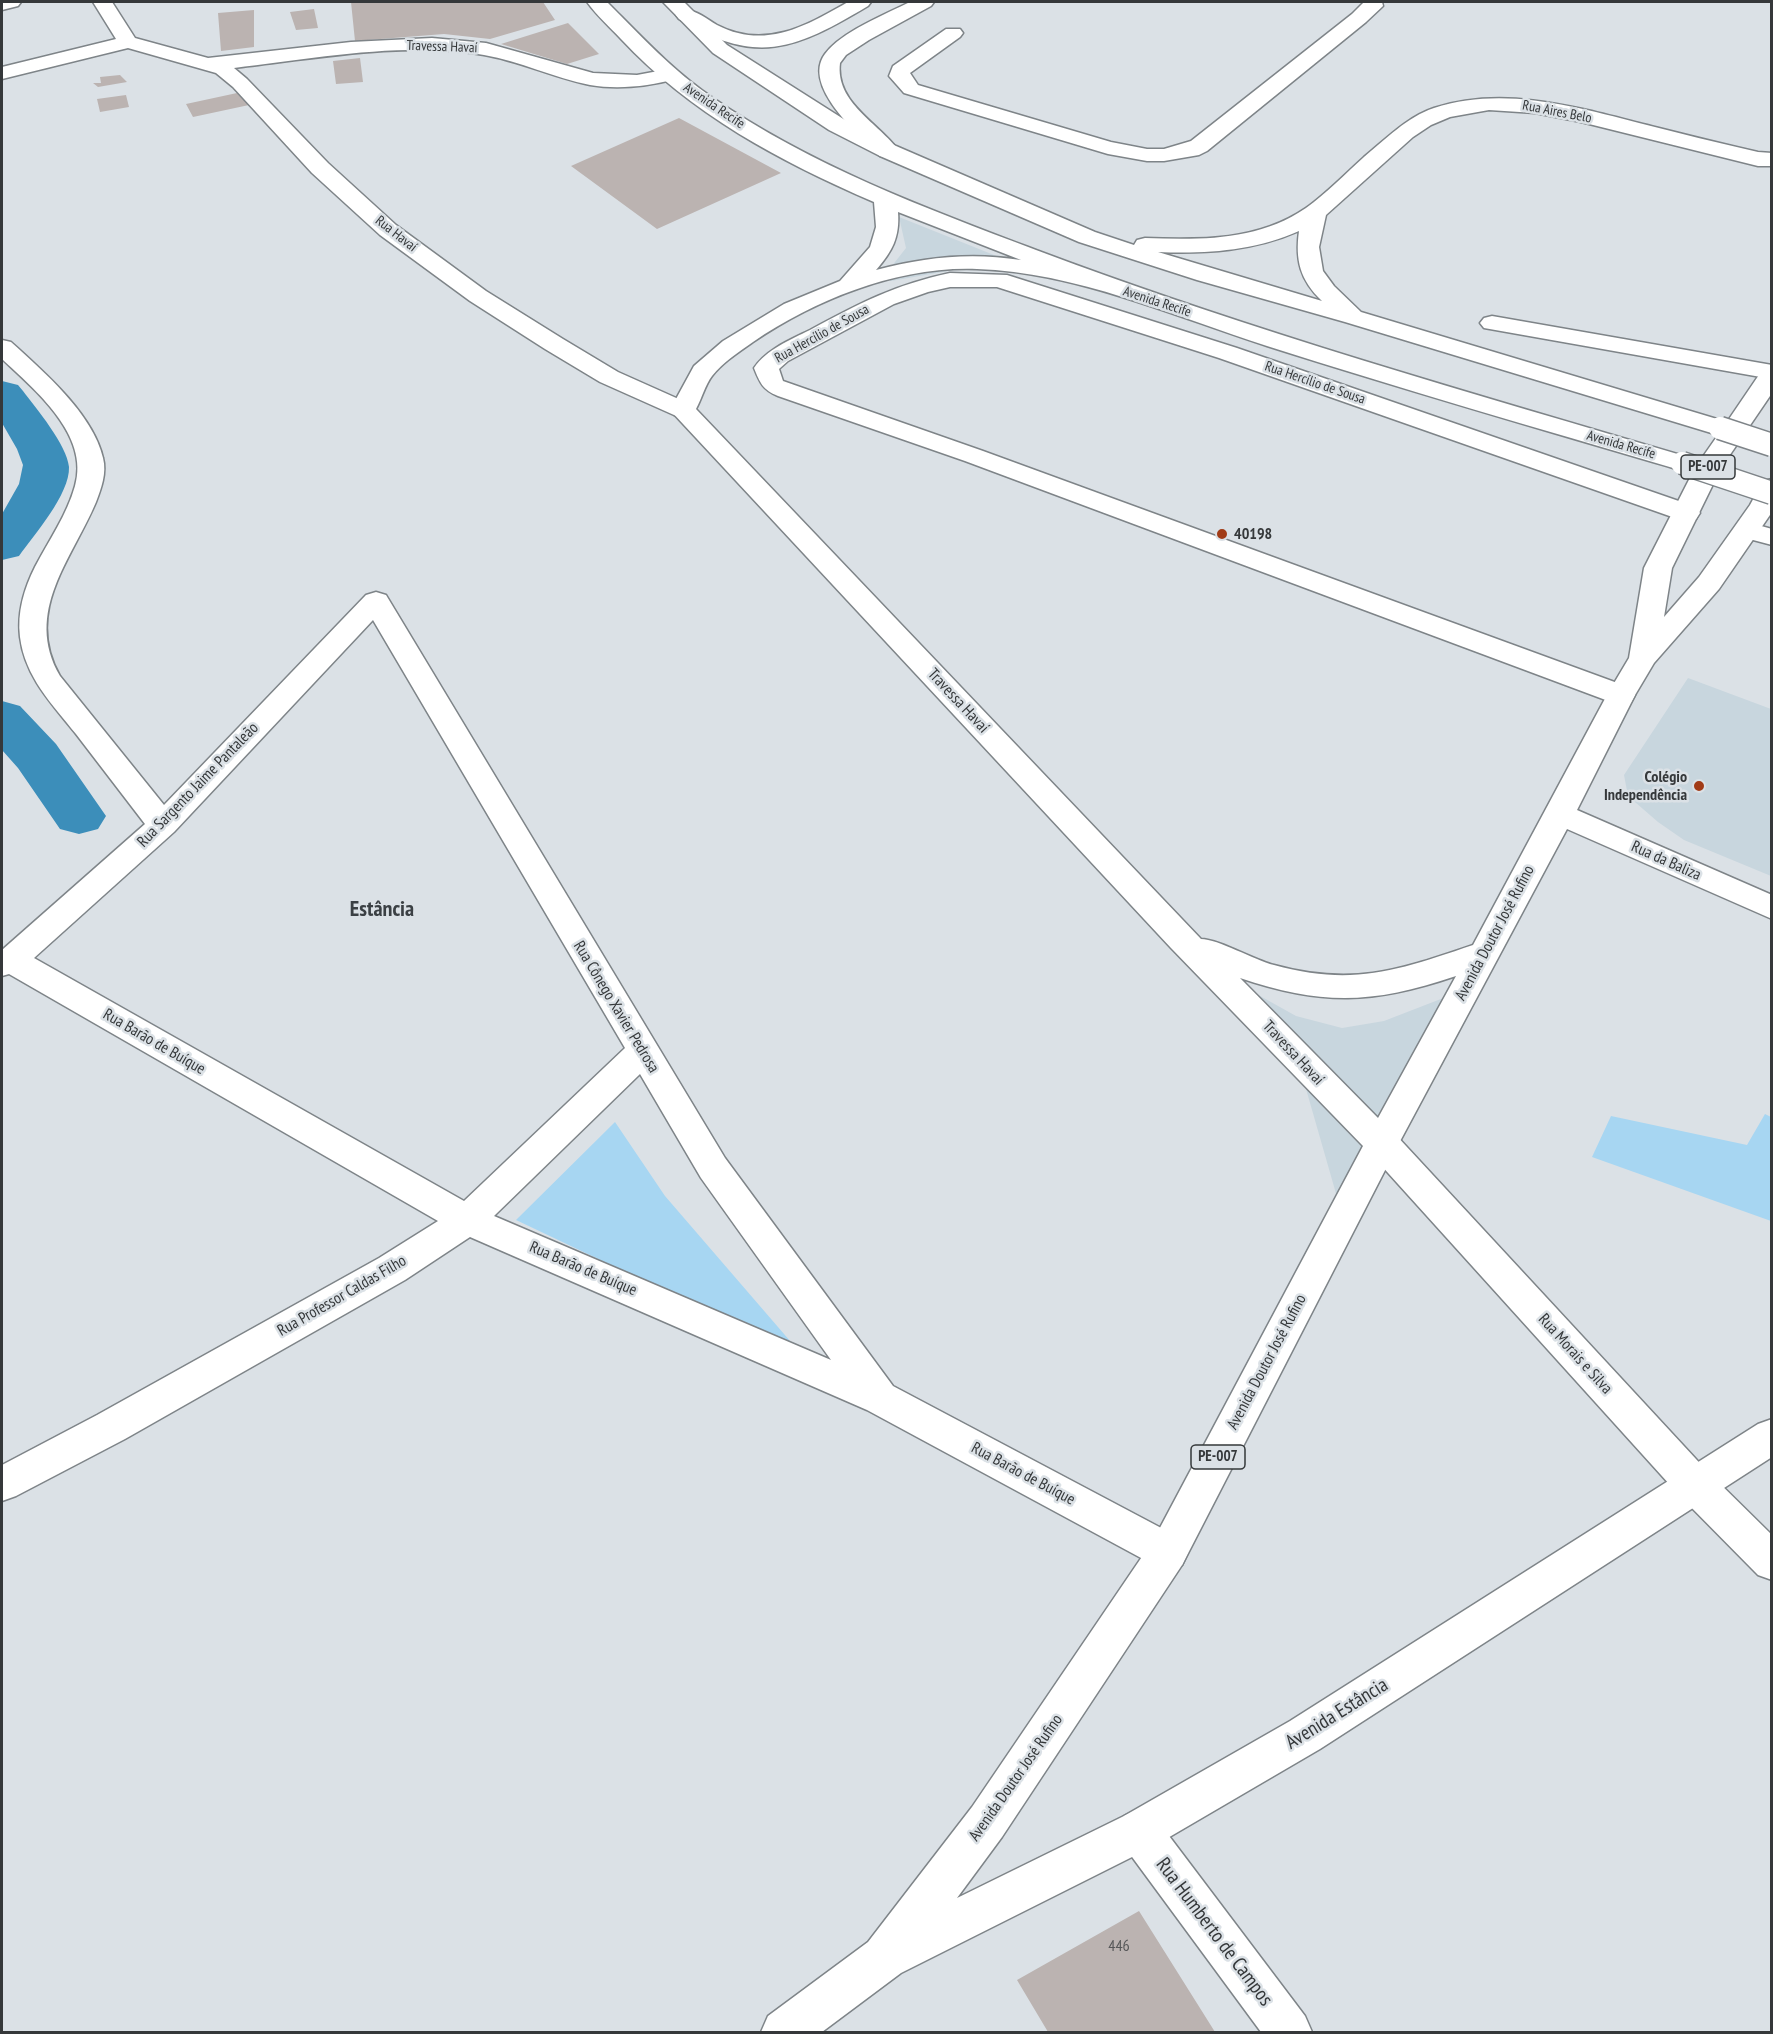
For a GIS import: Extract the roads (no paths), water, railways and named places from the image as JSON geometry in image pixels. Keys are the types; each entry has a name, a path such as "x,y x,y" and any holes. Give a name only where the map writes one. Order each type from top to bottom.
{"main road":[{"path":"2,4 11,2"},
{"path":"2,73 128,42 103,2"},
{"name":"Avenida Recife","path":"597,2 669,75 720,111 785,151 885,198 1092,281 1321,357 1682,463 1772,493"},
{"path":"888,151 844,106 828,72 834,56 924,2"},
{"path":"898,17 953,33 900,70 900,80 911,88 1108,148 1147,155 1164,155 1191,150 1199,146 1359,18 1373,6 1373,2"},
{"path":"680,8 733,39 769,42 799,37 852,3"},
{"path":"680,8 720,49 779,90 837,125 888,151 1087,237 1772,445"},
{"name":"Rua Havaí","path":"128,42 223,69 232,75 320,168 388,230 478,296 554,344 609,377 683,410"},
{"name":"Travessa Havaí","path":"211,64 351,48 432,44 486,49 592,79 637,81 669,75"},
{"name":"Rua Aires Belo","path":"1087,237 1142,245 1192,246 1234,243 1267,235 1292,226 1315,212 1396,141 1424,120 1441,112 1485,104 1532,105 1563,111 1767,162"},
{"path":"847,287 885,243 889,220 885,198"},
{"path":"1315,212 1307,244 1307,260 1312,275 1325,292 1359,319"},
{"path":"683,410 698,378 707,367 739,341 788,312 847,287 892,272 963,262 1003,265 1092,281"},
{"name":"Rua Hercílio de Sousa","path":"1621,695 974,456 788,391 773,385 766,368 786,352 886,299 922,286 950,280 999,280 1239,357 1687,513"},
{"path":"1492,323 1772,373"},
{"path":"2,347 34,376 65,413 83,439 91,461 89,483 73,521 40,585 31,614 34,642 42,668 68,705 163,825"},
{"name":"Avenida Doutor José Rufino","path":"1643,658 1658,568 1708,468 1772,373"},
{"name":"Travessa Havaí","path":"683,410 713,439 1182,940 1382,1143"},
{"name":"Avenida Doutor José Rufino","path":"784,2032 884,1958 987,1822 1168,1552 1382,1143 1560,814 1621,695 1643,658 1709,583 1759,534 1772,487"},
{"name":"Rua Sargento Jaime Pantaleão","path":"6,962 163,825 376,601"},
{"name":"Rua Cônego Xavier Pedrosa","path":"376,601 713,1168 880,1398"},
{"name":"Rua da Baliza","path":"1560,814 1772,908"},
{"path":"1182,940 1236,966 1287,983 1331,987 1381,985 1483,954"},
{"name":"Rua Barão de Buíque","path":"6,962 467,1220 880,1398 1168,1552"},
{"name":"Rua Professor Caldas Filho","path":"2,1484 111,1426 392,1269 467,1220 642,1052"},
{"name":"Rua Morais e Silva","path":"1382,1143 1694,1484 1772,1562"},
{"name":"Avenida Estância","path":"884,1958 1139,1831 1305,1736 1772,1436"},
{"name":"Rua Humberto de Campos","path":"1139,1831 1289,2032"}],"waterway":[{"path":"2,394 34,439 46,465 46,474 37,496 2,546"},
{"path":"2,718 37,756 79,816"}],"place":[{"name":"40198","path":"1222,534"},
{"name":"Colégio Independência","path":"1699,786"}],"district":[{"name":"Estância","path":"382,910"}]}
